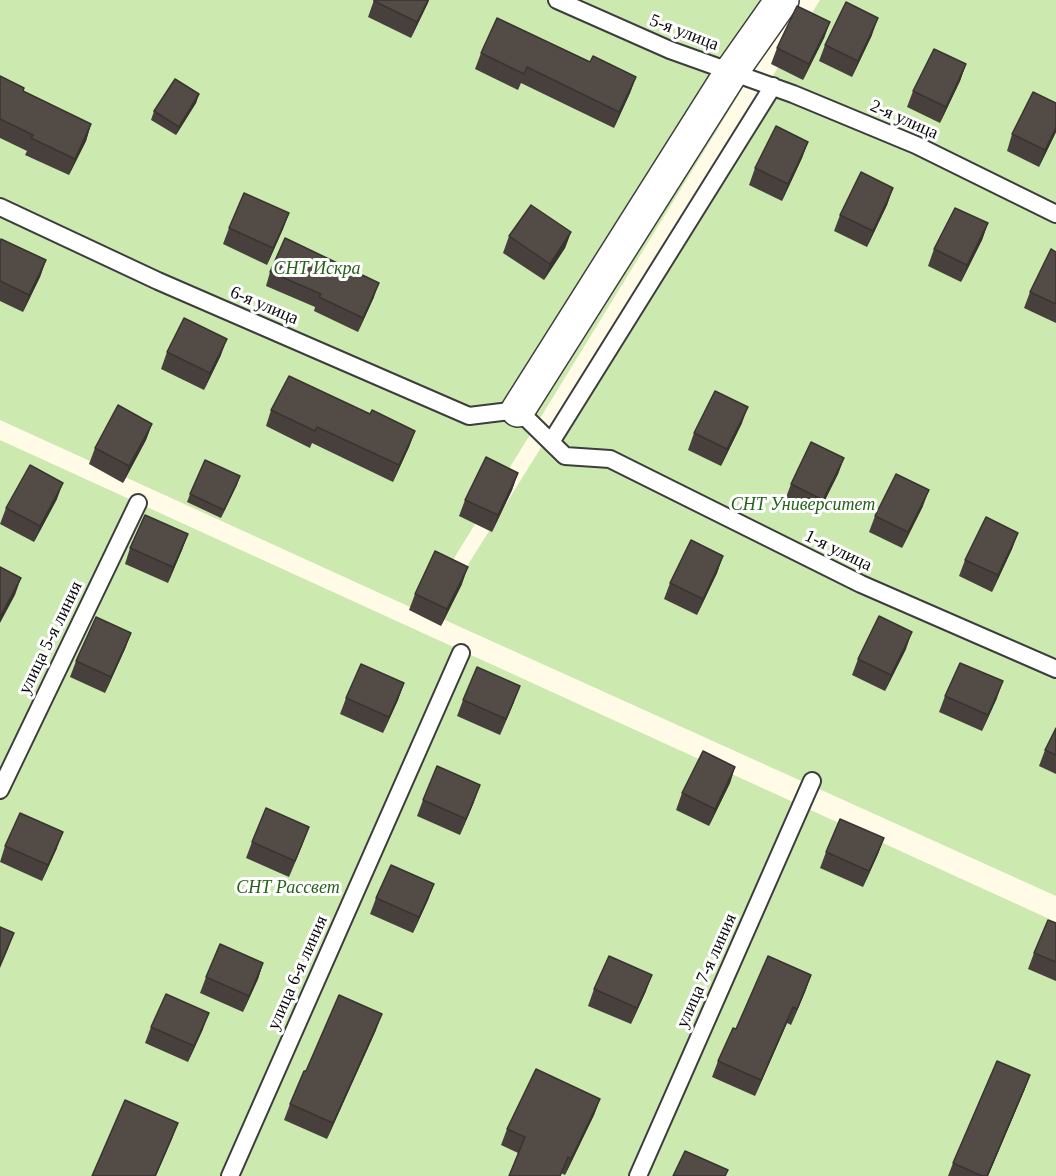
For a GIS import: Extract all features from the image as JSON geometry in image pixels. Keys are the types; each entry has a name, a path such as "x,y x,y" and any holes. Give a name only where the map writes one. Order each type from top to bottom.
{"street":[{"path":"518,411 732,72 782,0"}],"lane":[{"name":"5-я улица","path":"557,0 670,50 732,72"},
{"name":"2-я улица","path":"732,72 773,86 916,145 1056,214"},
{"path":"551,442 773,86"},
{"name":"6-я улица","path":"0,207 158,281 469,416 518,411"},
{"name":"1-я улица","path":"518,411 565,456 610,459 861,585 1056,669"},
{"name":"улица 5-я линия","path":"0,790 138,502"},
{"name":"улица 6-я линия","path":"230,1176 461,653"},
{"name":"улица 7-я линия","path":"638,1176 812,781"}],"green space":[{"name":"СНТ Искра","path":"0,0 797,0 421,612 0,420"},
{"name":"СНТ Университет","path":"820,0 1056,0 1056,896 436,616"},
{"name":"СНТ Рассвет","path":"0,440 1056,922 1056,1176 0,1176"}],"building":[{"path":"374,0 428,0 417,22"},
{"path":"846,2 878,18 858,61 825,45"},
{"path":"797,6 830,22 809,64 777,48"},
{"path":"497,18 590,62 593,56 636,77 619,112 527,67 524,74 481,53"},
{"path":"934,49 966,64 946,107 913,91"},
{"path":"0,76 24,88 23,91 91,124 75,159 31,138 33,135 0,119"},
{"path":"175,79 199,94 179,127 154,111"},
{"path":"1033,92 1056,103 1056,128 1045,150 1012,134"},
{"path":"776,126 808,142 788,184 755,168"},
{"path":"861,172 893,188 873,231 840,215"},
{"path":"244,193 289,213 273,248 229,228"},
{"path":"531,205 571,232 550,264 509,236"},
{"path":"955,208 988,223 967,265 934,249"},
{"path":"285,238 379,283 363,318 319,297 321,294 270,272"},
{"path":"1,239 46,260 29,295 0,281"},
{"path":"1051,249 1056,252 1056,304 1030,292"},
{"path":"184,318 227,339 210,373 167,352"},
{"path":"289,376 370,414 372,410 415,431 399,465 317,427 315,431 271,410"},
{"path":"715,391 748,407 727,449 694,433"},
{"path":"118,405 152,424 129,466 95,448"},
{"path":"811,442 844,458 823,500 791,484"},
{"path":"486,457 518,473 498,515 465,500"},
{"path":"205,460 240,476 224,510 190,494"},
{"path":"30,465 63,483 40,526 6,508"},
{"path":"896,474 929,490 908,532 875,516"},
{"path":"145,515 188,534 173,567 130,548"},
{"path":"986,517 1018,533 998,575 965,560"},
{"path":"691,540 723,556 703,599 670,583"},
{"path":"435,551 468,567 447,609 415,594"},
{"path":"0,567 21,578 0,617"},
{"path":"879,616 912,632 891,675 858,659"},
{"path":"96,617 131,633 111,677 76,661"},
{"path":"960,663 1003,681 988,715 945,696"},
{"path":"361,664 404,683 389,717 346,698"},
{"path":"477,667 520,686 506,719 463,700"},
{"path":"1056,728 1056,755 1045,750"},
{"path":"703,751 735,767 715,809 682,793"},
{"path":"437,766 480,785 466,819 423,800"},
{"path":"266,808 309,827 295,861 252,842"},
{"path":"20,813 63,832 48,865 5,846"},
{"path":"840,819 884,838 869,871 826,852"},
{"path":"391,865 434,884 419,917 376,898"},
{"path":"1048,920 1056,923 1056,962 1034,953"},
{"path":"0,927 14,933 0,965"},
{"path":"220,944 263,963 249,996 206,977"},
{"path":"609,956 652,975 637,1008 594,989"},
{"path":"768,956 811,975 797,1009 793,1007 761,1080 718,1061 733,1028 736,1029"},
{"path":"166,994 209,1013 194,1046 151,1027"},
{"path":"339,995 382,1014 333,1123 290,1104"},
{"path":"997,1061 1030,1075 987,1176 982,1176 953,1163"},
{"path":"536,1069 600,1099 571,1159 568,1157 560,1176 509,1176 525,1137 507,1129"},
{"path":"125,1100 178,1123 155,1176 92,1176"},
{"path":"685,1151 728,1170 725,1176 673,1176"}]}
